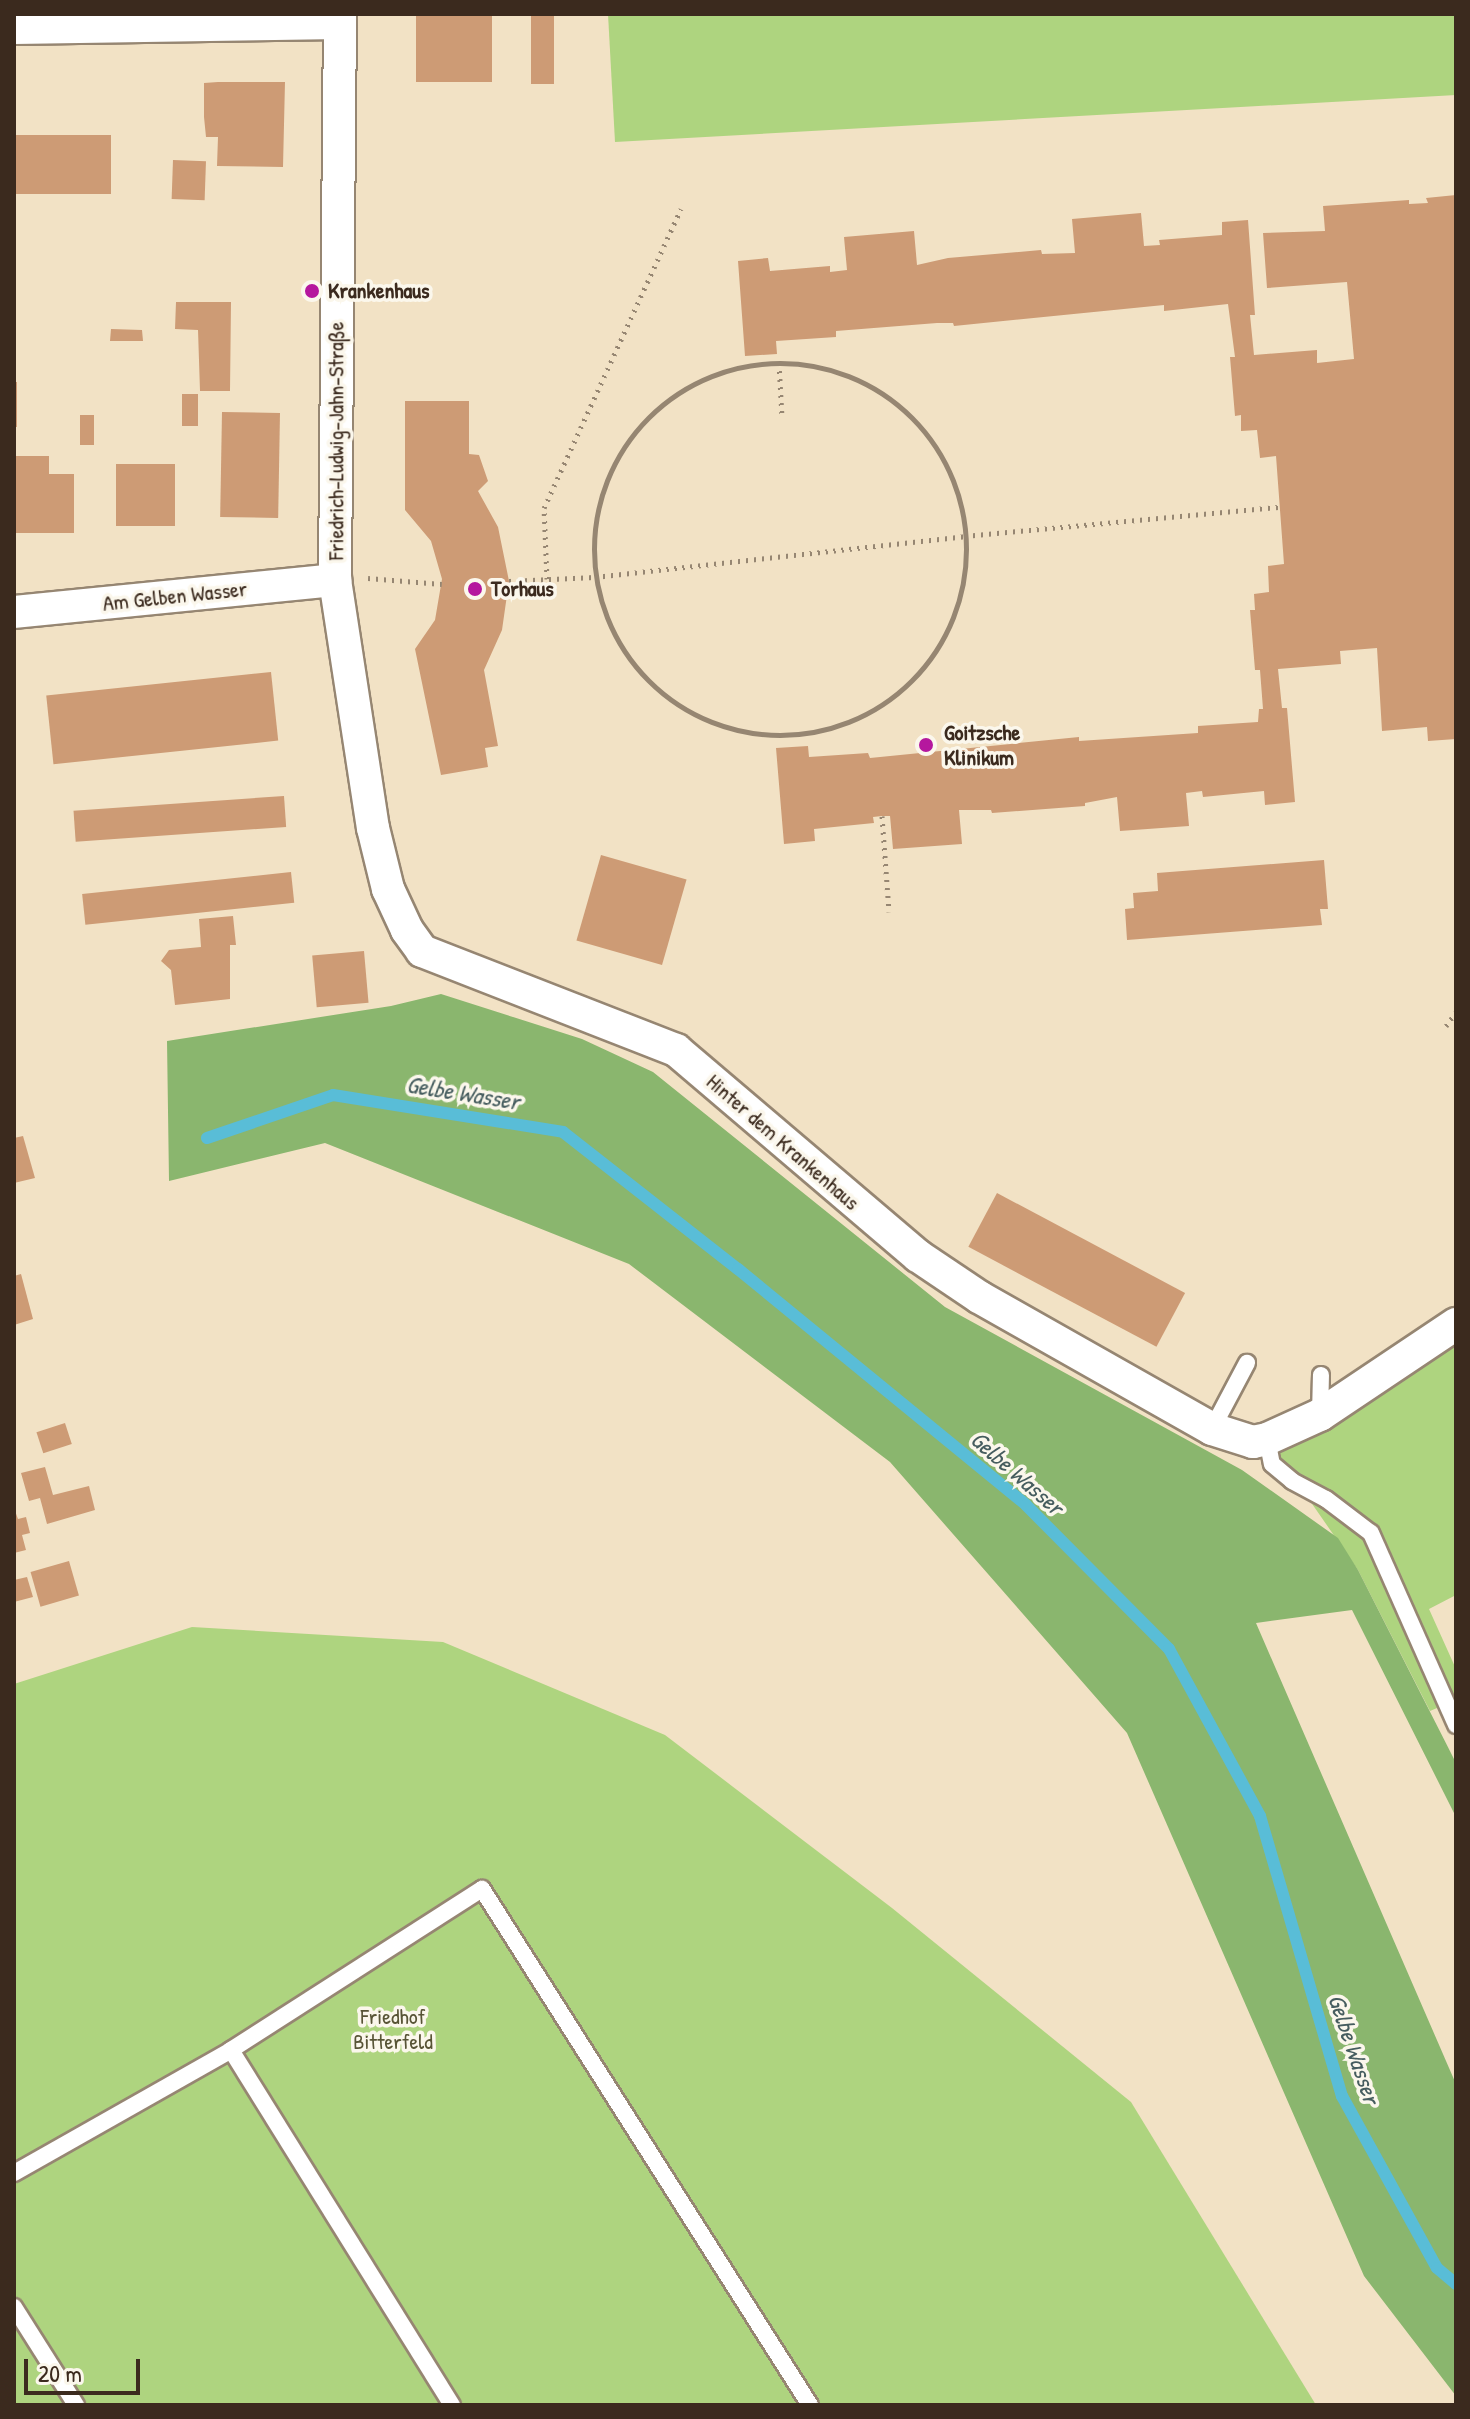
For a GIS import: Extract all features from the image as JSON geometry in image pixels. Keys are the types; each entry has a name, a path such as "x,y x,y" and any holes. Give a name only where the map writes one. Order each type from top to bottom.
{"street":[{"path":"14,28 340,19"},
{"name":"Friedrich-Ludwig-Jahn-Straße","path":"335,580 340,19"},
{"name":"Am Gelben Wasser","path":"14,612 335,580"},
{"name":"Hinter dem Krankenhaus","path":"335,580 373,828 388,889 407,930 422,951 676,1050 918,1256 979,1297 1212,1429 1253,1442 1267,1439"},
{"path":"1267,1439 1320,1415 1456,1324"}],"lane":[{"path":"1212,1429 1247,1363"},
{"path":"1320,1415 1321,1375"},
{"path":"1267,1439 1272,1464 1371,1533 1456,1725"},
{"path":"14,2173 231,2050 482,1889 810,2405"},
{"path":"231,2050 452,2405"},
{"path":"14,2307 76,2405"}],"path":[{"path":"547,579 544,508 681,209"},
{"path":"766,362 827,367 883,393 929,435 957,489 965,536 967,550 957,611 927,665 881,707 825,731 763,736 703,720 652,685 614,636 595,577 596,516 616,457 655,410 706,376 766,362"},
{"path":"779,363 782,416"},
{"path":"509,581 595,577 965,536 1279,507"},
{"path":"335,580 375,577 442,584"},
{"path":"882,816 889,912"},
{"path":"1446,1026 1456,1012"}],"green space":[{"path":"608,14 1456,14 1456,95 615,142"},
{"path":"441,994 582,1039 653,1072 945,1307 1242,1470 1338,1538 1358,1570 1456,1763 1456,1817 1352,1610 1256,1623 1456,2084 1456,2396 1364,2276 1127,1733 890,1462 629,1264 325,1143 169,1181 167,1041 391,1006"},
{"path":"1456,1323 1456,1595 1429,1609 1456,1669 1456,1700 1430,1711 1358,1570 1267,1439"},
{"name":"Friedhof Bitterfeld","path":"192,1627 443,1642 665,1735 892,1908 1131,2102 1316,2405 14,2405 14,1684"}],"building":[{"path":"416,14 492,14 492,82 416,82"},
{"path":"531,14 554,14 554,84 531,84"},
{"path":"285,82 283,167 217,166 218,137 206,137 204,83"},
{"path":"14,135 111,135 111,194 14,194"},
{"path":"173,160 206,161 205,200 172,199"},
{"path":"1456,195 1456,739 1428,741 1427,727 1382,731 1377,648 1340,651 1341,664 1278,669 1282,708 1287,708 1295,802 1265,805 1264,791 1203,797 1202,791 1186,793 1189,826 1120,831 1117,797 1085,803 1085,806 992,813 991,810 959,810 962,844 893,849 890,816 882,816 873,817 874,823 814,829 815,841 784,844 776,748 808,746 809,757 868,753 870,758 1079,737 1079,741 1198,733 1198,726 1258,722 1259,709 1263,709 1260,670 1255,670 1250,610 1255,610 1254,594 1269,592 1268,566 1284,564 1276,456 1260,458 1257,430 1241,431 1241,415 1235,416 1230,357 1235,357 1228,304 1164,311 1164,305 954,326 953,323 937,323 836,331 836,337 776,341 777,354 745,356 738,261 768,258 770,271 830,266 830,272 847,270 844,237 914,231 917,265 948,258 1041,250 1042,254 1075,253 1072,219 1141,213 1144,246 1160,245 1159,240 1222,235 1222,222 1248,220 1255,315 1250,315 1254,355 1317,350 1317,363 1354,359 1347,282 1267,288 1263,233 1325,231 1323,206 1409,200 1409,204 1428,203 1426,198"},
{"path":"176,302 231,302 230,391 200,391 198,330 175,329"},
{"path":"111,329 142,330 143,341 110,341"},
{"path":"14,382 17,382 17,427 14,427"},
{"path":"182,394 198,394 198,426 182,426"},
{"name":"Torhaus","path":"405,401 469,401 469,454 479,455 488,481 478,491 498,527 509,581 502,630 484,670 498,746 485,748 488,767 441,775 415,649 435,620 442,579 431,541 405,510"},
{"path":"222,412 280,413 278,518 220,517"},
{"path":"80,415 94,415 94,445 80,445"},
{"path":"14,456 49,456 49,474 74,474 74,533 14,533"},
{"path":"116,464 175,464 175,526 116,526"},
{"path":"271,672 278,741 53,764 46,696"},
{"path":"284,796 286,827 76,842 74,811"},
{"path":"601,855 687,880 662,965 576,941"},
{"path":"1324,860 1328,909 1320,909 1322,925 1127,940 1125,909 1134,908 1133,893 1158,891 1157,873"},
{"path":"291,872 294,903 85,925 82,894"},
{"path":"233,916 236,945 230,945 230,999 175,1005 171,970 161,961 169,950 201,947 199,919"},
{"path":"364,951 369,1003 317,1007 312,956"},
{"path":"23,1136 35,1178 14,1183 14,1138"},
{"path":"997,1193 1185,1293 1156,1347 968,1247"},
{"path":"21,1274 33,1319 14,1325 14,1276"},
{"path":"65,1423 72,1444 43,1453 36,1432"},
{"path":"45,1467 53,1495 89,1486 95,1510 47,1524 40,1498 29,1501 21,1473"},
{"path":"14,1508 18,1519 26,1517 30,1533 22,1535 26,1550 14,1553"},
{"path":"69,1561 79,1596 40,1607 31,1572"},
{"path":"27,1577 33,1597 14,1602 14,1580"}],"waterway":[{"name":"Gelbe Wasser","path":"207,1138 333,1095 563,1132 738,1269 1026,1505 1169,1649 1260,1816 1342,2096 1437,2268 1456,2284"}],"place":[{"name":"Krankenhaus","path":"312,291"},
{"name":"Torhaus","path":"475,589"},
{"name":"Goitzsche Klinikum","path":"926,745"}]}
